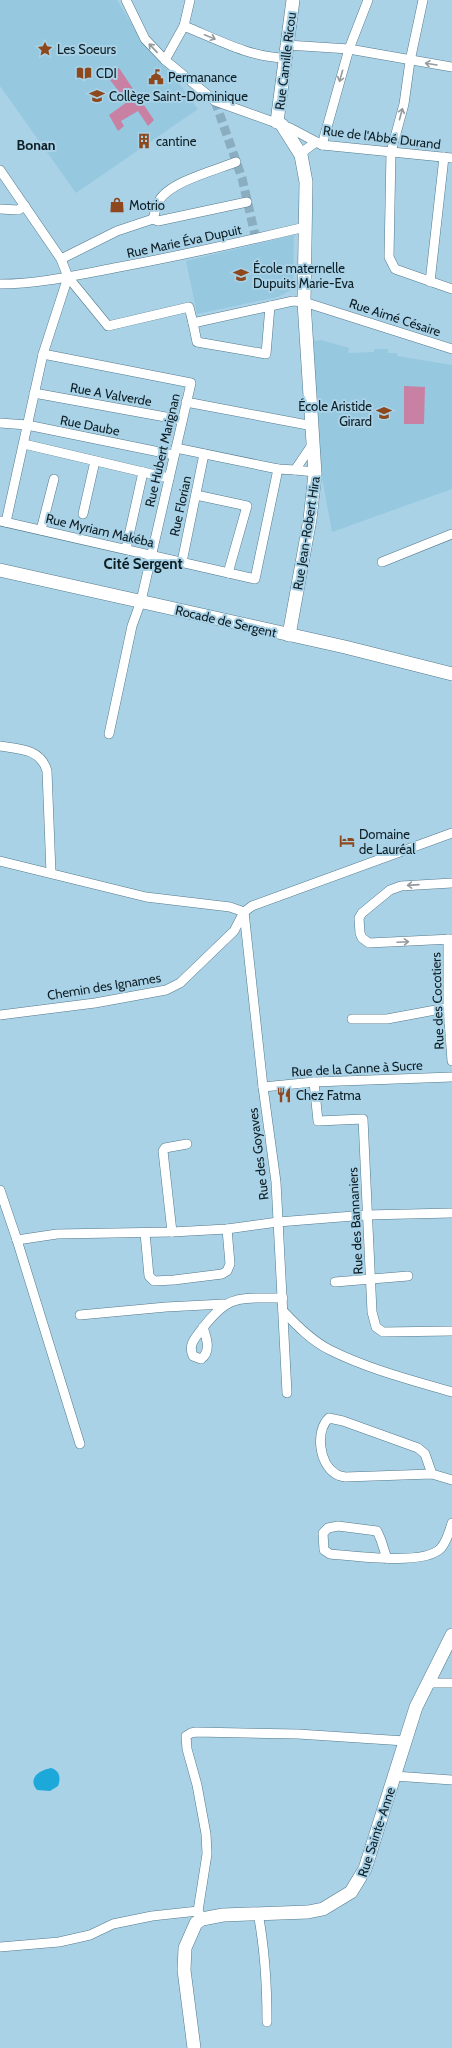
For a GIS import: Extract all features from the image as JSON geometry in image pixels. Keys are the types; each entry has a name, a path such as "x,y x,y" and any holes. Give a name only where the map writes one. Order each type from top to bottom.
{"main road":[{"name":"Rue Camille Ricou","path":"279,124 293,0"},
{"name":"Rue Jean-Robert Hira","path":"279,124 301,155 306,182 304,302 315,472 310,519 289,635"},
{"name":"Rocade de Sergent","path":"0,570 289,635 452,674"},
{"name":"Rue Sainte-Anne","path":"200,1915 308,1912 323,1909 351,1892 365,1869 416,1707 452,1635"},
{"path":"194,2048 184,1970 185,1948 200,1915"}],"street":[{"name":"Rue de l'Abbé Durand","path":"126,0 145,39 164,60 215,101 290,128 319,143 448,158"},
{"path":"164,60 184,26 190,0"},
{"path":"301,155 304,150 319,143 349,49 368,0"},
{"path":"423,0 410,61 404,104 391,152 389,257 395,269 452,289"},
{"path":"184,26 252,52 275,58 287,51 349,49 410,61 452,67"},
{"path":"430,282 448,158"},
{"path":"153,219 159,201 166,193 177,185 236,162"},
{"path":"0,170 61,259 68,277 108,326 189,307 197,342 266,354 270,306"},
{"path":"61,259 117,231 153,219 158,221 247,202"},
{"path":"0,209 18,210 25,206"},
{"name":"Rue Marie Éva Dupuit","path":"0,284 20,284 68,277 181,256 305,227"},
{"path":"3,521 24,444 43,354 68,277"},
{"name":"Rue Aimé Césaire","path":"193,323 293,301 304,302 452,349"},
{"name":"Rue Hubert Marignan","path":"43,354 191,383 141,601 132,626 109,734"},
{"name":"Rue A Valverde","path":"34,393 182,420"},
{"path":"186,402 313,426"},
{"name":"Rue Daube","path":"0,423 27,425 175,451 204,454 278,469"},
{"path":"295,470 314,442"},
{"path":"24,444 169,478"},
{"name":"Rue Florian","path":"182,562 204,454"},
{"path":"83,514 95,461"},
{"path":"278,469 315,472"},
{"name":"Rue Myriam Makéba","path":"3,521 255,579 278,469"},
{"path":"126,549 143,472"},
{"path":"41,530 54,479"},
{"path":"196,495 247,506 228,573"},
{"path":"382,562 452,534"},
{"path":"0,746 26,750 38,755 45,763 47,771 51,873"},
{"path":"0,861 146,897 230,907 244,912 252,906 452,833"},
{"path":"450,939 369,943 362,938 358,926 362,913 396,887 452,883"},
{"name":"Chemin des Ignames","path":"0,1014 95,1003 166,990 180,983 234,931 244,912"},
{"name":"Rue des Goyaves","path":"244,912 263,1087 276,1182 287,1393"},
{"name":"Rue des Cocotiers","path":"450,939 452,1061"},
{"path":"352,1019 387,1019 450,1008"},
{"name":"Rue de la Canne à Sucre","path":"263,1087 314,1082 452,1077"},
{"name":"Rue des Bannaniers","path":"314,1082 318,1121 363,1119 366,1215 373,1321 379,1330 383,1332 452,1331"},
{"path":"172,1232 163,1151 165,1148 187,1144"},
{"path":"0,1190 18,1240 80,1444"},
{"path":"18,1240 57,1234 172,1232 227,1229 278,1222 366,1215 452,1213"},
{"path":"145,1233 149,1276 154,1281 222,1274 228,1271 230,1264 227,1229"},
{"path":"335,1282 408,1276"},
{"path":"80,1315 166,1307 224,1304 242,1299 282,1298"},
{"path":"203,1326 224,1304"},
{"path":"283,1311 299,1328 329,1350 364,1364 452,1392"},
{"path":"432,1474 425,1454 418,1448 343,1421 329,1418 323,1424 321,1431 322,1454 326,1465 336,1474 345,1477 432,1474 452,1480"},
{"path":"387,1559 381,1540 376,1532 338,1526 328,1528 323,1533 324,1550 330,1554 387,1559 430,1556 442,1548 452,1523"},
{"path":"427,1683 452,1683"},
{"path":"0,1947 59,1942 90,1935 113,1924 152,1916 200,1915 207,1854 197,1785 187,1749 186,1736 191,1733 259,1733 405,1741"},
{"path":"394,1776 452,1780"},
{"path":"258,1913 264,1944 267,1982 267,2022"}],"shaded area":[{"name":"Collège Saint-Dominique","path":"0,0 117,0 141,39 166,66 198,109 76,193 0,86"},
{"path":"119,68 154,120 148,126 138,111 121,121 124,126 118,131 109,115 127,102 107,76"},
{"name":"École maternelle Dupuits Marie-Eva","path":"294,235 293,289 278,297 197,314 186,261"},
{"name":"École Aristide Girard","path":"321,340 349,348 348,353 374,352 374,349 388,349 388,353 397,353 397,356 452,365 452,489 332,532 319,461 314,341"},
{"path":"404,386 425,387 424,424 404,424"}],"water":[{"path":"51,1768 54,1769 59,1775 58,1786 50,1791 37,1790 33,1782 34,1778 39,1773"}],"tunnel":[{"path":"215,101 242,178 256,239"}],"place":[{"name":"Les Soeurs","path":"45,49"},
{"name":"CDI","path":"84,73"},
{"name":"Permanance","path":"156,77"},
{"name":"Collège Saint-Dominique","path":"97,96"},
{"name":"cantine","path":"144,141"},
{"name":"Motrio","path":"117,205"},
{"name":"École maternelle Dupuits Marie-Eva","path":"241,275"},
{"name":"École Aristide Girard","path":"384,413"},
{"name":"Domaine de Lauréal","path":"347,841"},
{"name":"Chez Fatma","path":"284,1095"}],"district":[{"name":"Bonan","path":"36,145"},
{"name":"Cité Sergent","path":"143,564"}]}
